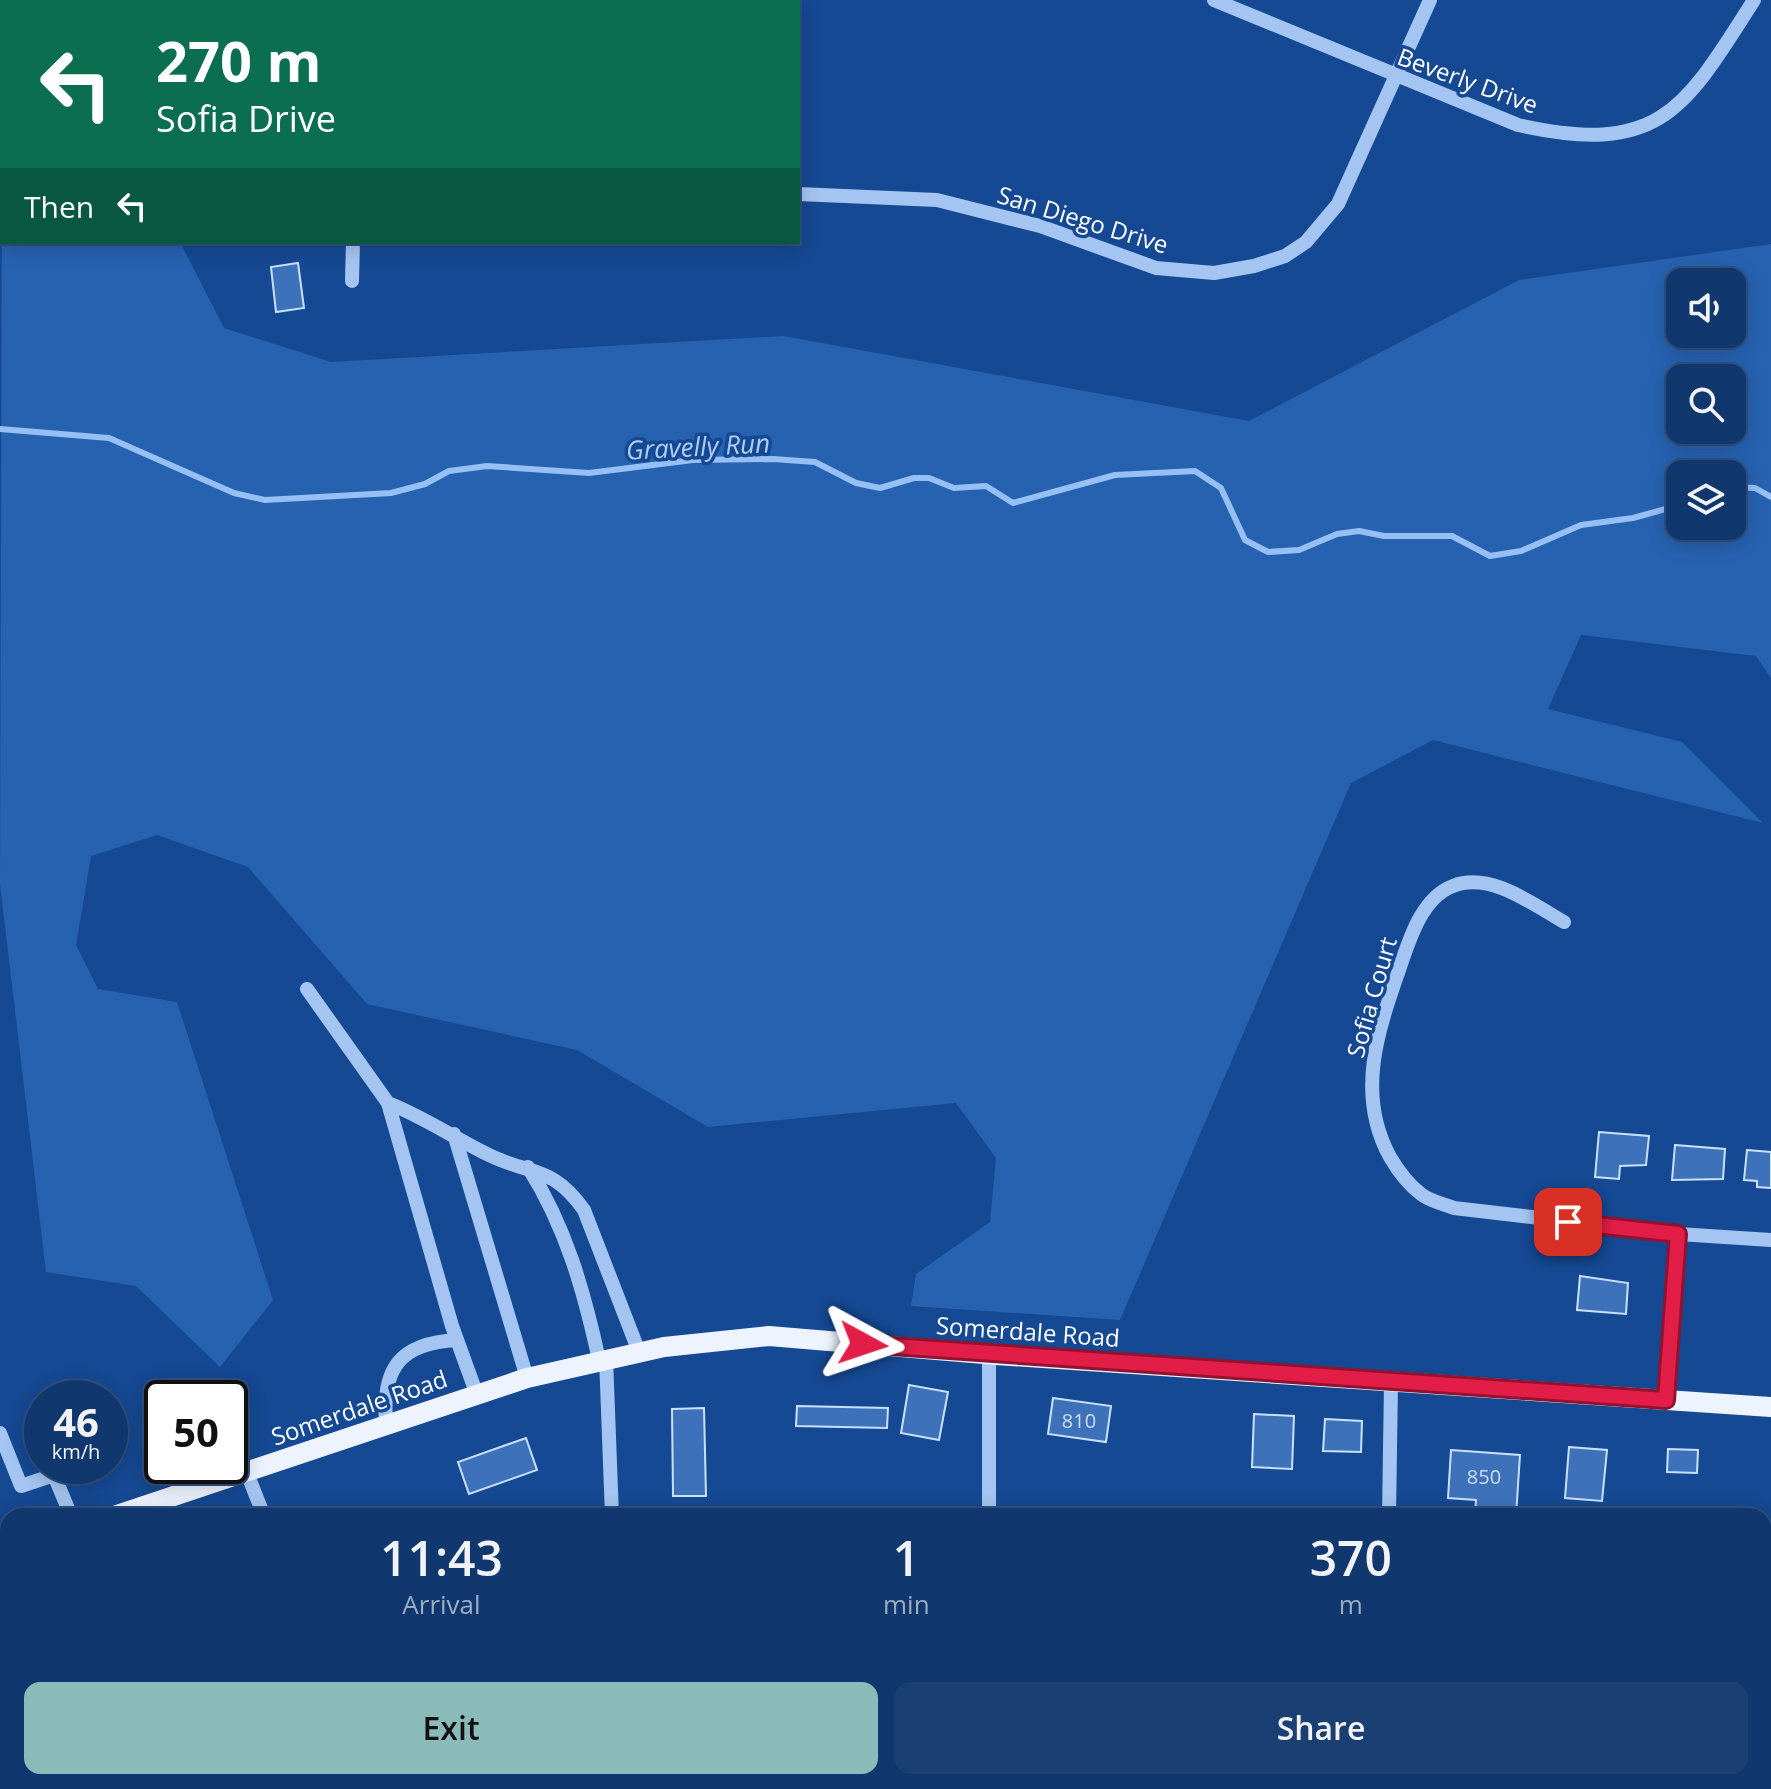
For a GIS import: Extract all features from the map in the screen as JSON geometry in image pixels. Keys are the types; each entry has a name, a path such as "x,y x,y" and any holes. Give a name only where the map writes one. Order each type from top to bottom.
{"main road":[{"name":"Somerdale Road","path":"248,1473 386,1423 527,1378 639,1352 769,1336 989,1355 1771,1407"},
{"name":"Somerdale Road","path":"139,1508 213,1484"}],"street":[{"name":"Beverly Drive","path":"1214,0 1518,125 1567,136 1620,135 1647,127 1682,101 1724,48 1754,0"},
{"name":"San Diego Drive","path":"800,194 937,200 1040,226 1156,268 1214,273 1254,266 1285,256 1306,242 1338,204 1430,0"},
{"path":"352,281 357,244"},
{"name":"Sofia Court","path":"1564,922 1513,893 1484,883 1454,885 1434,898 1413,930 1372,1055 1371,1100 1378,1135 1396,1168 1421,1195 1454,1208 1678,1234 1771,1240"},
{"path":"307,989 388,1103 457,1340 477,1395"},
{"path":"388,1103 490,1155 561,1182 584,1210 639,1352"},
{"path":"454,1134 527,1378"},
{"path":"528,1167 567,1243 603,1359 612,1508"},
{"path":"1666,1400 1678,1234"},
{"path":"386,1423 385,1386 394,1364 415,1349 457,1340"},
{"path":"989,1355 989,1508"},
{"path":"1389,1508 1391,1382"},
{"path":"0,1433 21,1486 54,1475 68,1508"},
{"path":"248,1476 261,1508"}],"shaded area":[{"path":"2,244 181,244 224,328 331,362 783,336 1249,421 1519,280 1771,244 1771,678 1756,656 1581,635 1548,709 1682,742 1763,823 1433,740 1351,783 1120,1320 911,1306 916,1274 990,1222 996,1158 956,1103 708,1127 577,1050 367,1004 248,867 157,835 91,856 76,945 98,989 177,1002 273,1300 220,1367 136,1286 46,1272 0,884"}],"building":[{"path":"298,263 304,308 276,312 271,267"},
{"path":"1599,1132 1649,1136 1646,1165 1620,1166 1619,1179 1595,1177"},
{"path":"1675,1145 1725,1149 1723,1179 1672,1180"},
{"path":"1747,1150 1771,1152 1771,1188 1757,1187 1757,1181 1744,1180"},
{"path":"1580,1276 1628,1283 1626,1314 1577,1310"},
{"path":"909,1385 948,1392 939,1440 901,1433"},
{"path":"1053,1398 1111,1406 1106,1442 1048,1434"},
{"path":"797,1406 888,1408 887,1428 796,1426"},
{"path":"704,1408 706,1496 673,1496 672,1409"},
{"path":"1254,1414 1294,1416 1292,1469 1252,1467"},
{"path":"1325,1419 1362,1421 1361,1452 1323,1451"},
{"path":"526,1438 537,1470 469,1494 458,1462"},
{"path":"1569,1447 1607,1450 1602,1501 1565,1498"},
{"path":"1668,1449 1698,1450 1697,1473 1667,1472"},
{"path":"1451,1450 1520,1455 1517,1508 1475,1508 1476,1500 1448,1498"}],"waterway":[{"name":"Gravelly Run","path":"0,429 109,438 234,493 265,500 391,493 425,484 449,471 487,466 589,473 693,460 773,459 815,462 856,483 880,488 914,478 929,478 954,488 986,486 1013,503 1115,475 1195,471 1221,488 1245,540 1268,552 1299,550 1337,534 1359,531 1384,536 1452,536 1490,556 1521,551 1581,525 1633,518 1666,509"},
{"name":"Gravelly Run","path":"1746,488 1755,488 1771,497"}],"route":[{"path":"863,1344 1028,1358 1666,1400 1678,1234 1568,1222"}]}
